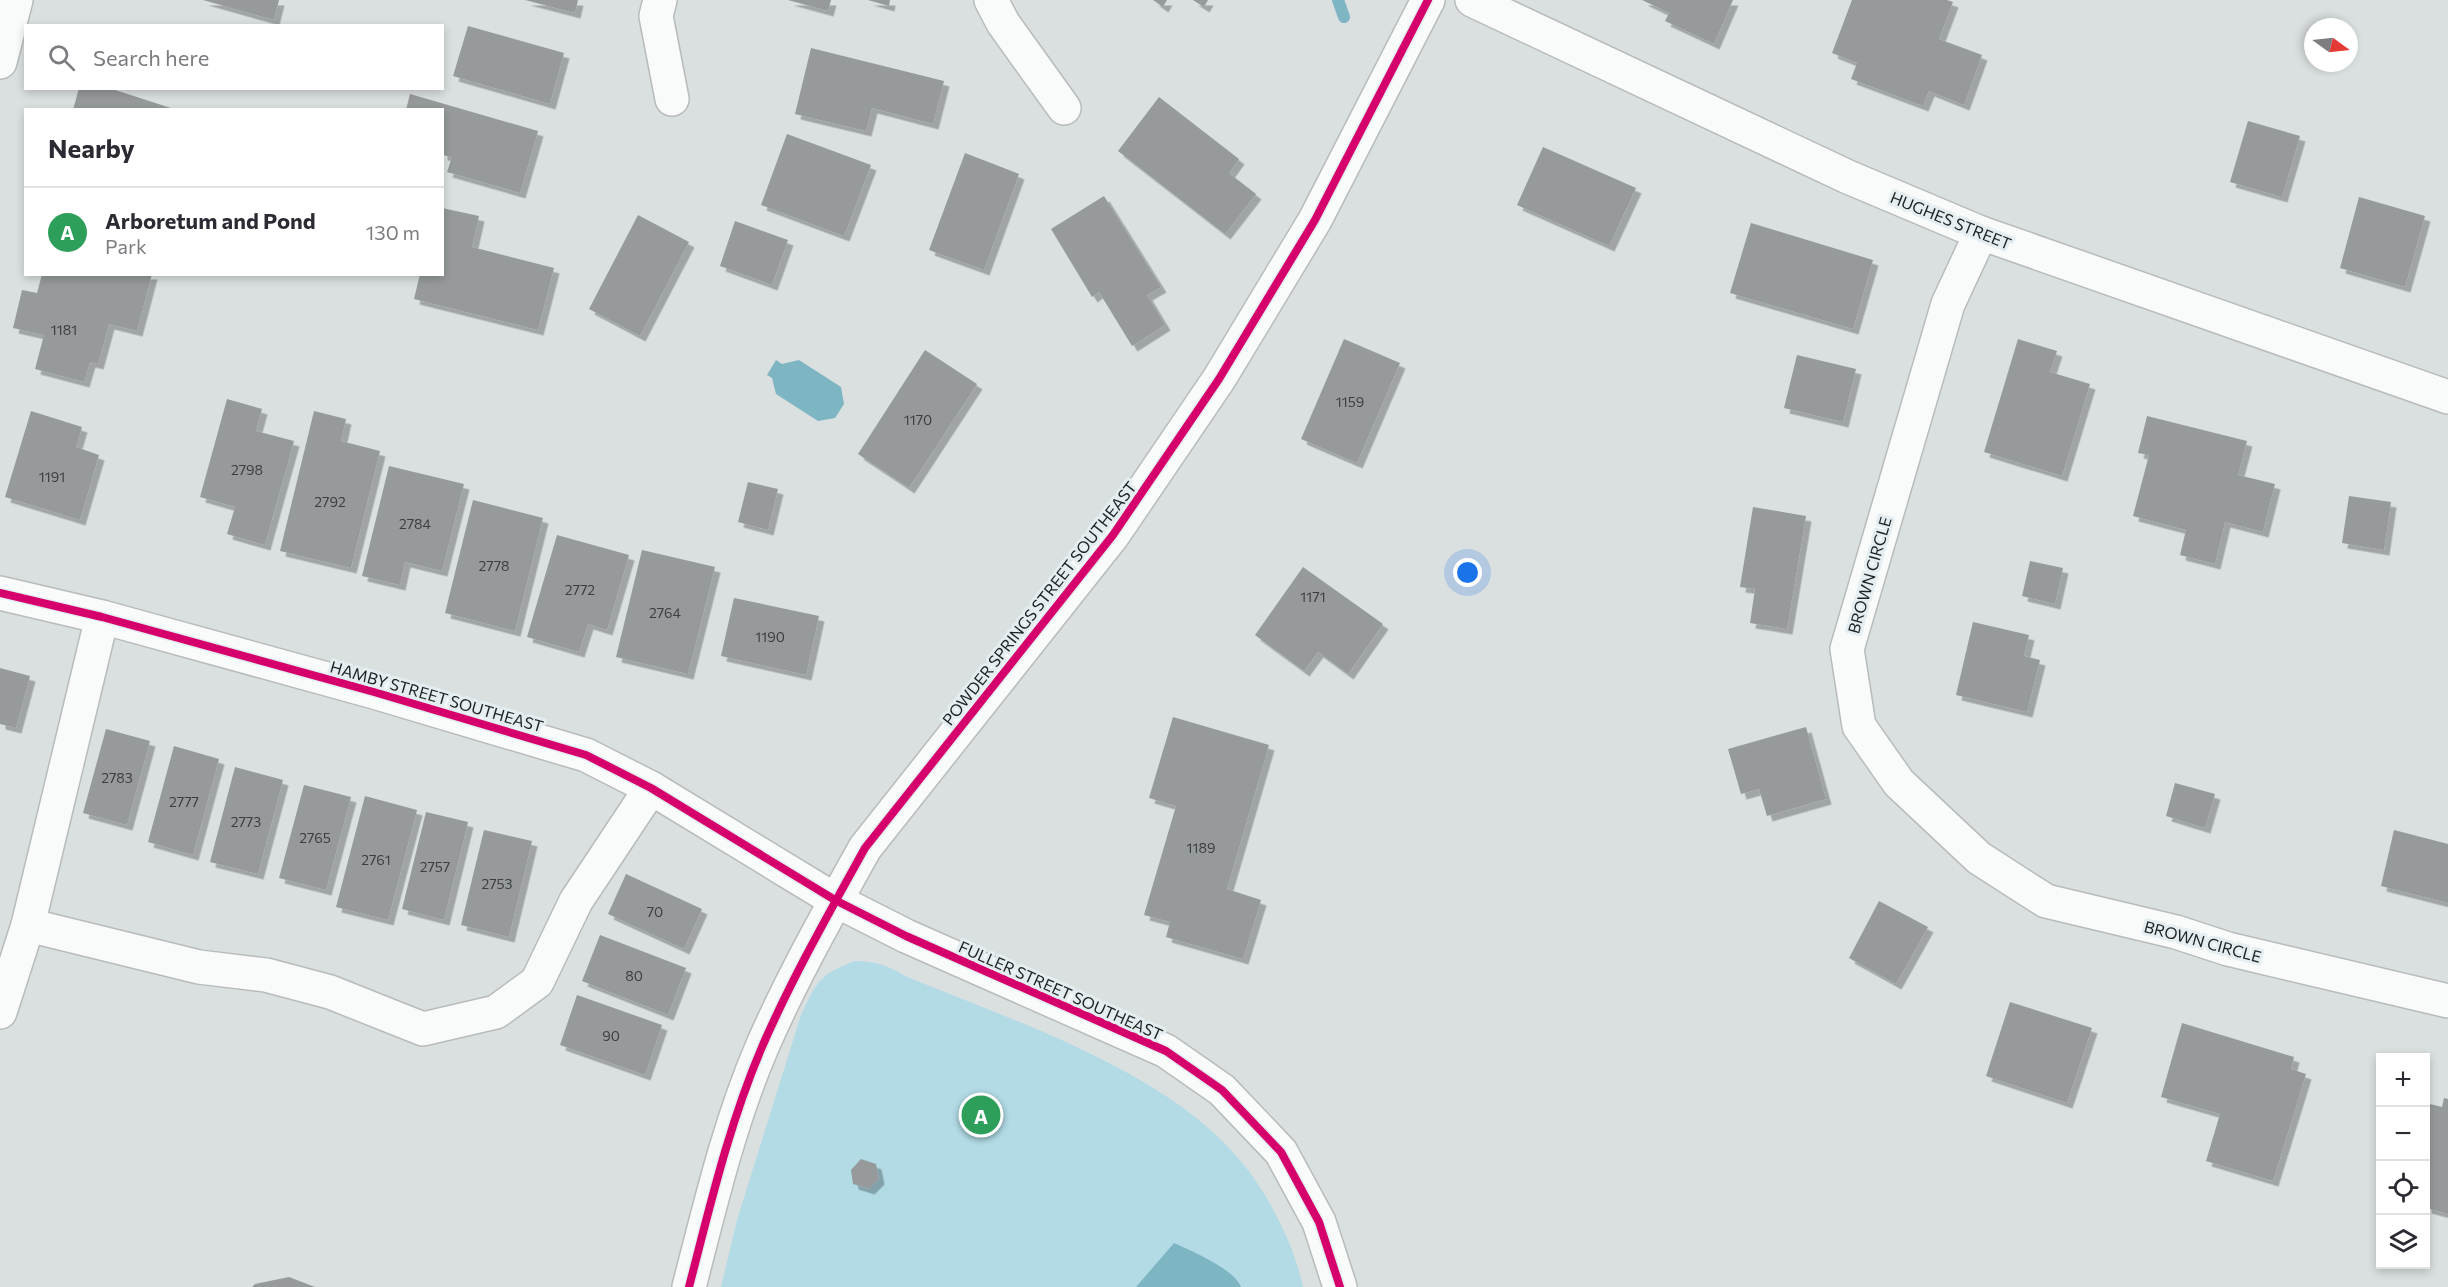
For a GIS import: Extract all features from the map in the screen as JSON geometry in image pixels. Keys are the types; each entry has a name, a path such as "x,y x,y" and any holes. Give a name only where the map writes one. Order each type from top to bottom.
{"street":[{"path":"0,62 16,0"},
{"path":"660,0 656,16 672,99"},
{"path":"991,0 1003,23 1064,108"},
{"name":"POWDER SPRINGS STREET SOUTHEAST","path":"688,1287 729,1137 762,1048 801,963 865,848 1113,535 1212,389 1315,220 1428,0"},
{"name":"HUGHES STREET","path":"1472,0 1848,177 1981,234 2448,397"},
{"name":"BROWN CIRCLE","path":"1981,234 1948,304 1847,649 1859,726 1899,783 1939,821 1979,858 2046,901 2176,932 2228,950 2448,1001"},
{"name":"HAMBY STREET SOUTHEAST","path":"0,593 102,617 374,692 546,742 586,756 651,788 836,900"},
{"path":"0,1012 28,925 102,617"},
{"path":"28,925 199,967 266,975 330,992 423,1029 496,1012 537,982 576,901 651,788"},
{"name":"FULLER STREET SOUTHEAST","path":"836,900 906,936 1166,1051 1222,1090 1281,1152 1319,1221 1340,1287"}],"shaded area":[{"path":"776,360 782,364 799,360 841,387 844,404 835,418 818,421 776,394 772,378 767,375"},
{"path":"855,961 887,967 1037,1029 1128,1073 1169,1098 1207,1126 1255,1179 1286,1235 1303,1287 721,1287 737,1220 801,1015 821,980 834,970"},
{"path":"1174,1243 1221,1267 1237,1280 1241,1287 1136,1287"}],"building":[{"path":"203,0 279,0 274,20"},
{"path":"525,0 578,0 575,13"},
{"path":"788,0 831,0 828,11"},
{"path":"868,0 890,0 889,6"},
{"path":"1153,0 1167,0 1163,7"},
{"path":"1193,0 1208,0 1204,7"},
{"path":"1642,0 1733,0 1714,44 1665,21 1669,13"},
{"path":"1852,0 1947,0 1953,2 1939,39 1982,55 1964,105 1929,91 1923,106 1851,79 1857,63 1832,53"},
{"path":"468,26 564,53 550,104 453,76"},
{"path":"811,48 944,81 933,124 872,108 866,131 795,114"},
{"path":"78,90 115,90 171,108 74,108"},
{"path":"410,94 538,131 520,193 447,172 452,157 444,155 444,108 406,108"},
{"path":"1159,97 1239,159 1229,173 1256,194 1225,234 1118,151"},
{"path":"2248,121 2300,136 2282,197 2230,182"},
{"path":"787,134 871,165 844,236 761,205"},
{"path":"1543,147 1636,188 1609,246 1517,205"},
{"path":"965,153 1019,174 984,270 929,250"},
{"path":"1104,196 1161,287 1147,295 1165,325 1132,346 1099,292 1092,297 1051,229"},
{"path":"2359,197 2425,216 2405,287 2340,268"},
{"path":"444,208 479,216 472,247 554,268 538,330 414,299 420,276 444,276"},
{"path":"638,215 689,242 640,336 589,309"},
{"path":"735,221 788,240 772,285 720,266"},
{"path":"1751,223 1873,260 1853,329 1730,293"},
{"path":"41,276 151,276 137,331 109,324 98,364 90,362 84,382 35,369 44,335 13,328 22,290 37,293"},
{"path":"1344,339 1400,363 1357,463 1301,439"},
{"path":"2018,339 2057,351 2050,372 2090,384 2062,476 1984,452"},
{"path":"925,350 977,384 909,488 858,454"},
{"path":"1797,355 1856,369 1843,422 1784,408"},
{"path":"227,399 262,409 256,431 294,441 265,545 227,534 235,507 200,497"},
{"path":"31,411 82,427 76,447 99,455 80,520 5,497"},
{"path":"314,411 346,419 341,441 380,451 351,568 280,551"},
{"path":"2147,416 2247,441 2238,475 2275,484 2263,532 2225,522 2215,564 2180,555 2186,530 2133,516 2149,455 2138,453"},
{"path":"389,466 464,484 442,571 405,562 400,585 362,576"},
{"path":"748,482 778,489 768,530 738,522"},
{"path":"2349,496 2391,502 2384,550 2342,543"},
{"path":"473,500 543,518 515,631 445,613"},
{"path":"1753,507 1806,516 1787,629 1750,623 1755,589 1740,587"},
{"path":"557,535 629,555 607,630 588,624 579,652 527,637"},
{"path":"642,550 715,567 688,674 616,657"},
{"path":"2030,561 2063,568 2055,604 2022,596"},
{"path":"1303,567 1383,624 1348,674 1318,652 1304,671 1255,635"},
{"path":"734,598 819,616 806,675 721,656"},
{"path":"1973,622 2029,635 2024,656 2040,660 2027,712 1956,695"},
{"path":"0,668 30,676 16,728 0,724"},
{"path":"1173,717 1269,745 1227,889 1261,900 1243,959 1166,937 1170,922 1144,915 1176,806 1149,798"},
{"path":"1806,727 1826,799 1767,816 1759,789 1741,794 1728,749"},
{"path":"106,729 150,741 127,825 83,813"},
{"path":"174,746 219,759 193,855 148,842"},
{"path":"235,767 283,780 258,874 210,862"},
{"path":"2175,783 2215,794 2205,828 2166,816"},
{"path":"304,785 351,797 326,890 279,878"},
{"path":"365,796 417,810 388,920 336,907"},
{"path":"426,812 468,822 444,920 402,909"},
{"path":"484,830 532,841 509,937 461,925"},
{"path":"2394,830 2448,844 2448,903 2381,886"},
{"path":"626,874 702,909 684,949 608,914"},
{"path":"1879,901 1928,927 1896,984 1849,958"},
{"path":"600,935 686,968 668,1015 582,981"},
{"path":"577,995 662,1025 645,1075 560,1045"},
{"path":"2010,1002 2092,1028 2067,1103 1986,1076"},
{"path":"2182,1023 2294,1057 2291,1069 2306,1074 2273,1181 2206,1161 2220,1114 2161,1097"},
{"path":"2444,1098 2448,1099 2448,1214 2430,1209 2430,1104 2442,1107"},
{"path":"861,1159 876,1164 879,1179 869,1189 853,1184 851,1170"},
{"path":"289,1277 315,1287 252,1287 255,1284"}],"waterway":[{"path":"1338,0 1344,17"}],"cycle path":[{"path":"689,1287 721,1166 750,1076 798,971 865,848 1113,535 1219,379 1315,220 1428,0"},
{"path":"0,593 102,617 374,692 586,755 651,788 835,900 906,936 1166,1051 1222,1090 1281,1152 1319,1222 1340,1287"}],"place":[{"name":"Arboretum and Pond","path":"981,1115"}]}
